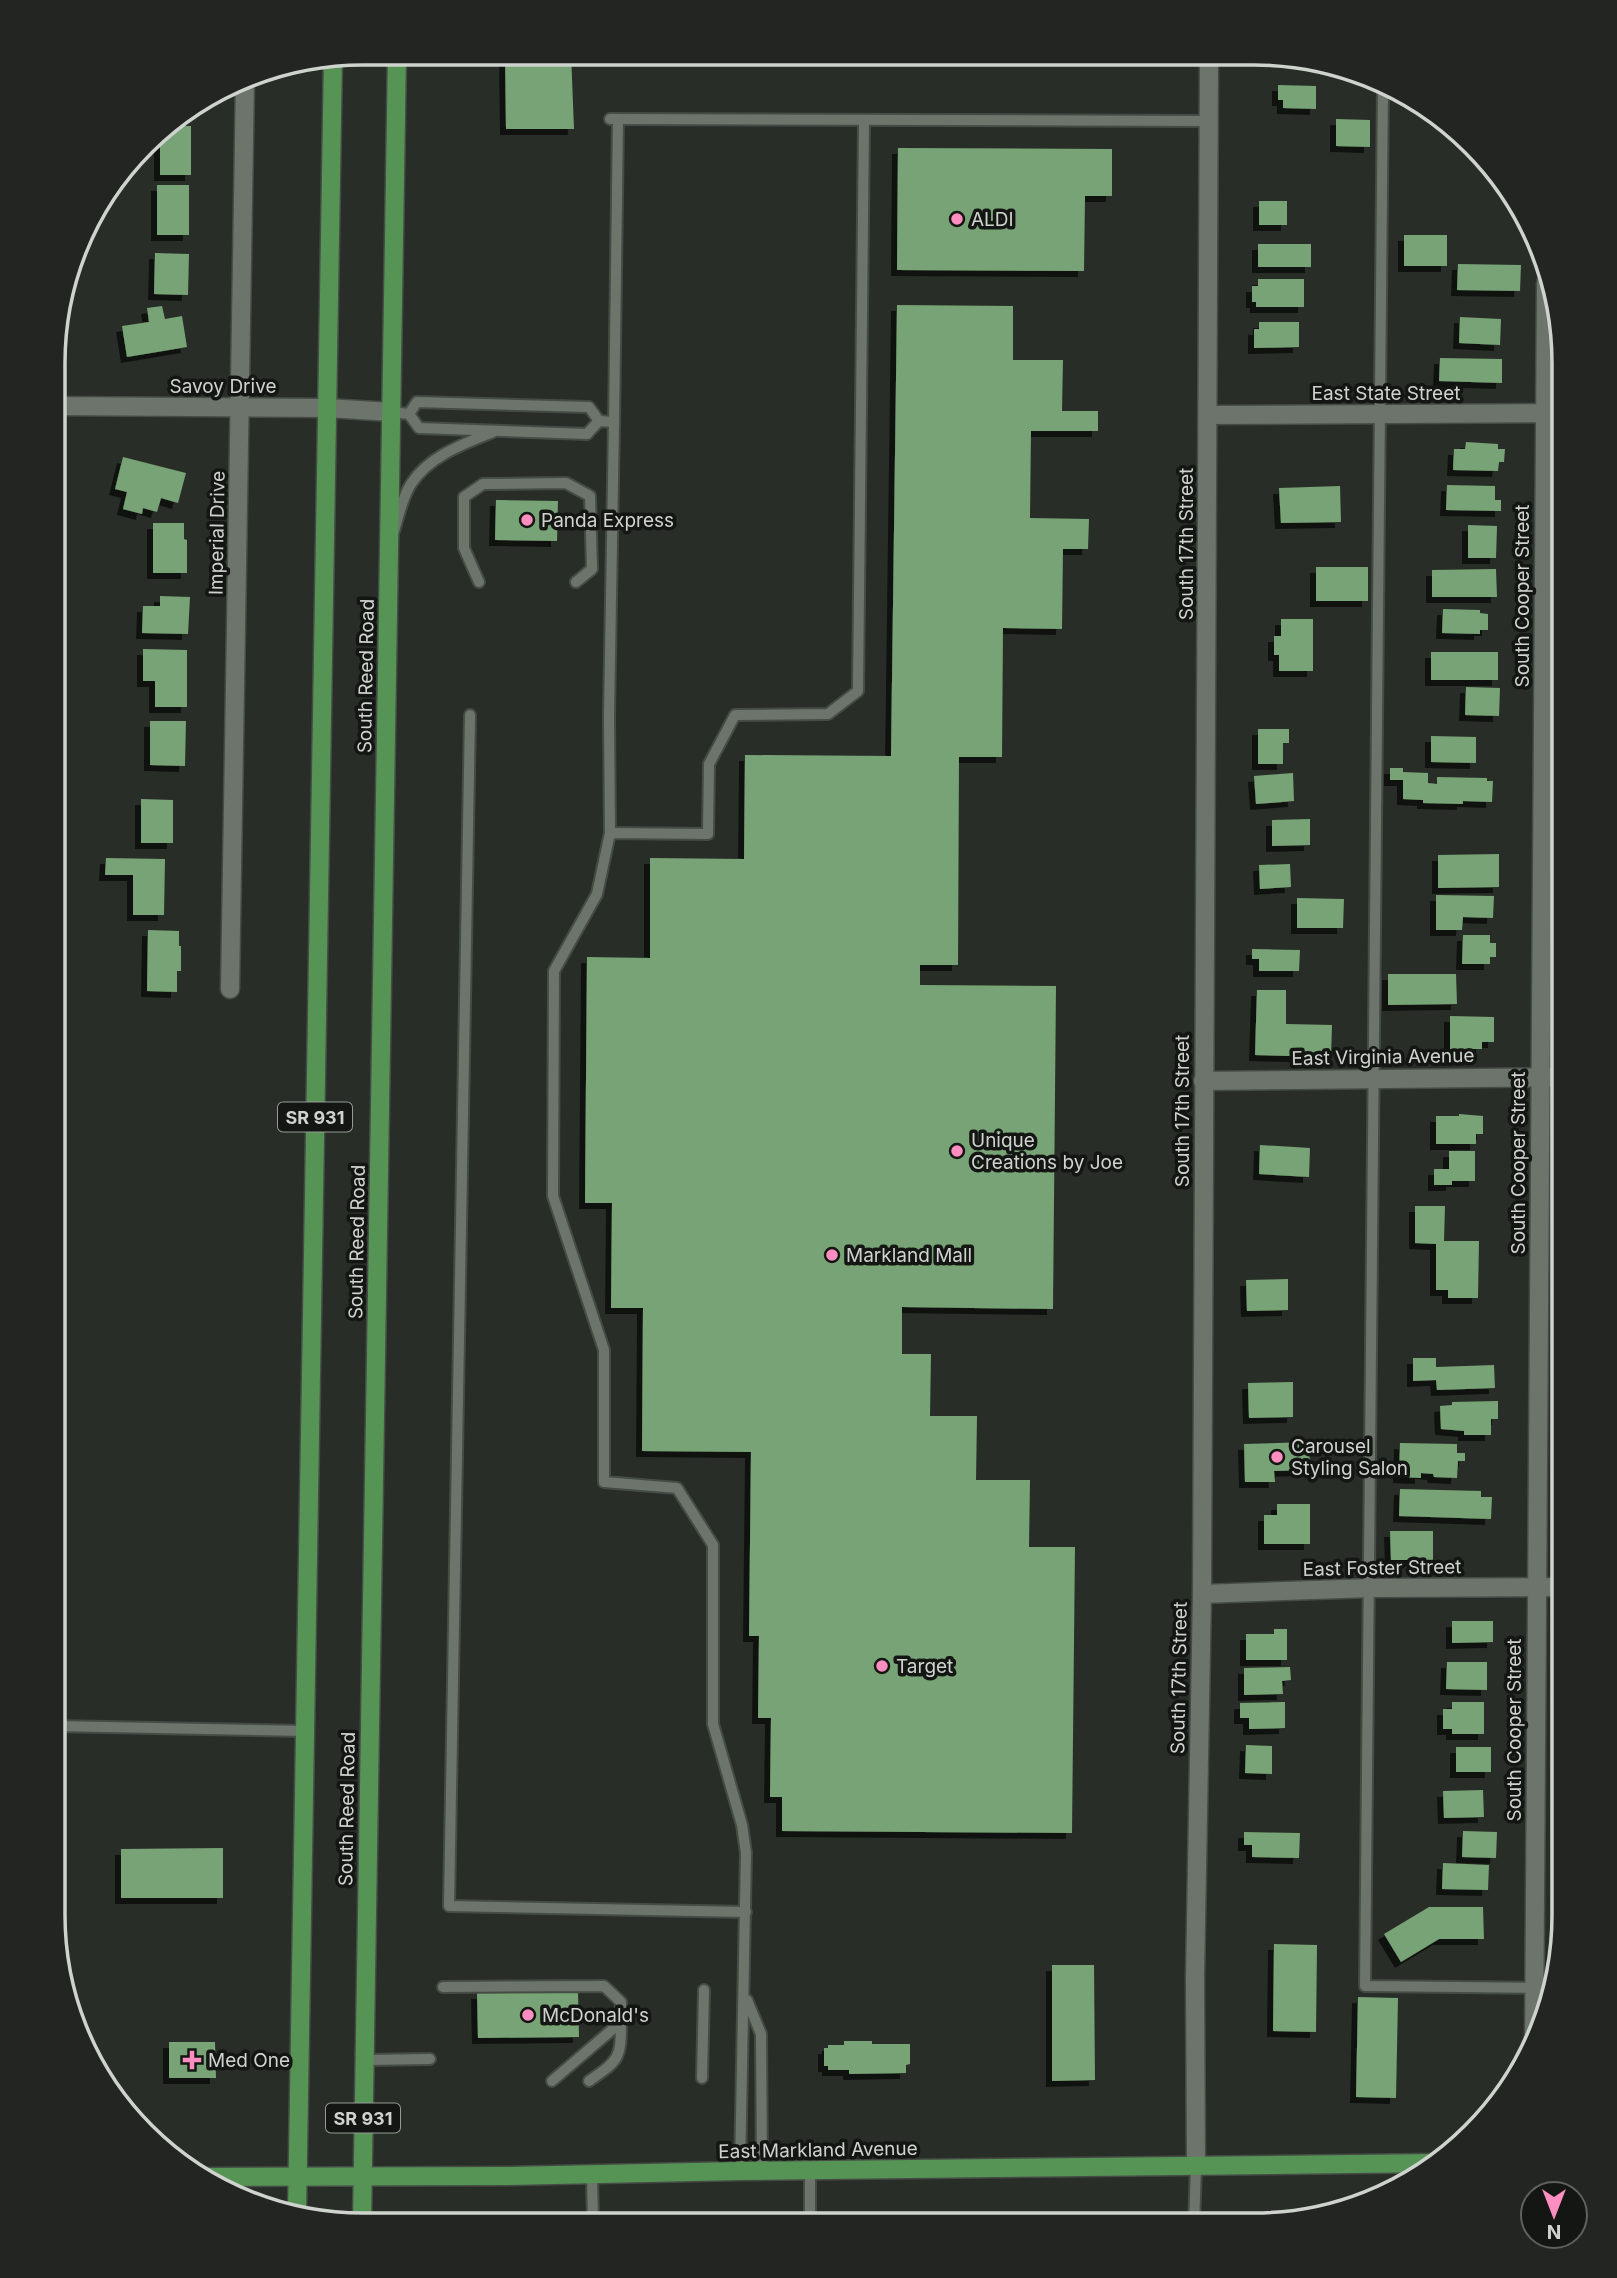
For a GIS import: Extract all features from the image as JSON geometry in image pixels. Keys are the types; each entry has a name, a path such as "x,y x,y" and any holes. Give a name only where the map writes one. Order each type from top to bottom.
{"main road":[{"name":"South Reed Road","path":"362,2213 389,547 400,413 397,65"},
{"name":"SR 931","path":"297,2206 333,66"},
{"name":"East Markland Avenue","path":"220,2177 592,2175 1420,2163"}],"street":[{"name":"South 17th Street","path":"1196,2167 1195,1978 1202,1594 1209,65"},
{"name":"Imperial Drive","path":"230,989 246,88"},
{"name":"South Cooper Street","path":"1534,2017 1546,299"},
{"name":"Savoy Drive","path":"65,406 327,408 400,413"},
{"name":"East State Street","path":"1208,415 1552,413"},
{"name":"East Virginia Avenue","path":"1203,1081 1552,1077"},
{"name":"East Foster Street","path":"1202,1594 1371,1588 1552,1587"}],"lane":[{"path":"1383,94 1378,415 1376,1078 1365,1986 1543,1988"},
{"path":"740,2171 746,1853 713,1724 713,1545 677,1488 604,1482 604,1350 553,1196 554,971 597,894 610,833 614,120 1209,121"},
{"path":"610,833 708,834 709,764 735,715 828,714 858,691 864,121"},
{"path":"417,402 589,407 599,421 587,434 419,428 400,413 417,402"},
{"path":"599,421 614,422"},
{"path":"389,547 404,500 418,474 442,454 496,431"},
{"path":"479,582 464,548 464,497 483,484 566,483 590,496 592,569 576,582"},
{"path":"470,715 449,1906 746,1912"},
{"path":"65,1726 305,1731"},
{"path":"443,1987 604,1986 621,2002 621,2048 614,2063 589,2081"},
{"path":"702,2078 704,1990"},
{"path":"744,1994 761,2034 761,2171"},
{"path":"552,2081 621,2022"},
{"path":"364,2060 430,2059"},
{"path":"1194,2213 1196,2167"},
{"path":"810,2171 810,2213"},
{"path":"592,2175 593,2213"}],"building":[{"path":"505,65 571,65 574,129 506,129"},
{"path":"1278,85 1316,86 1316,109 1283,108 1283,100 1278,100"},
{"path":"1336,119 1370,120 1370,147 1336,146"},
{"path":"181,126 191,126 191,175 160,175 160,145"},
{"path":"898,148 1112,149 1112,196 1085,196 1084,271 897,270"},
{"path":"157,185 189,185 189,235 157,235"},
{"path":"1259,201 1287,201 1287,225 1259,225"},
{"path":"1404,235 1447,235 1447,266 1404,266"},
{"path":"1258,244 1311,244 1311,267 1258,267"},
{"path":"155,253 189,254 188,295 154,294"},
{"path":"1458,264 1521,265 1520,291 1457,290"},
{"path":"1258,279 1304,279 1304,307 1256,307 1256,302 1252,302 1252,286 1258,286"},
{"name":"Markland Mall","path":"897,305 1013,306 1013,360 1063,360 1062,411 1098,411 1098,431 1031,431 1030,518 1089,519 1088,549 1063,549 1062,629 1003,628 1002,757 959,757 958,965 920,965 920,985 1056,986 1053,1309 902,1307 902,1354 931,1354 930,1416 977,1416 976,1480 1030,1480 1029,1547 1075,1547 1072,1833 782,1831 782,1797 770,1797 771,1718 758,1718 759,1636 749,1636 751,1452 642,1451 643,1308 611,1308 612,1203 585,1203 587,957 650,958 650,858 744,859 745,755 891,756"},
{"path":"162,306 165,319 182,316 187,347 127,357 122,326 149,322 147,308"},
{"path":"1460,317 1501,319 1500,345 1459,343"},
{"path":"1259,322 1299,322 1299,347 1254,348 1254,329 1259,329"},
{"path":"1440,358 1502,359 1502,383 1439,381"},
{"path":"1466,442 1498,444 1498,449 1505,449 1504,462 1499,462 1498,471 1453,470 1454,449 1465,449"},
{"path":"123,457 186,473 178,503 161,498 157,512 143,508 142,514 123,509 127,492 115,489"},
{"path":"1447,485 1495,486 1495,500 1501,500 1501,511 1446,510"},
{"path":"1340,486 1341,522 1281,523 1279,488"},
{"name":"Panda Express","path":"496,500 558,501 557,541 495,540"},
{"path":"153,523 184,523 187,573 153,573"},
{"path":"1468,525 1497,526 1496,558 1468,558"},
{"path":"1316,567 1368,567 1368,601 1316,601"},
{"path":"1496,569 1497,597 1432,597 1432,570"},
{"path":"160,596 190,597 188,634 142,633 143,606 160,606"},
{"path":"1443,609 1480,610 1480,613 1488,614 1488,630 1480,630 1480,634 1442,633"},
{"path":"1281,619 1313,619 1313,671 1279,671 1279,655 1274,655 1274,636 1281,636"},
{"path":"143,649 187,650 187,707 155,707 155,681 143,681"},
{"path":"1431,652 1498,652 1498,680 1431,680"},
{"path":"1466,687 1500,688 1499,716 1465,715"},
{"path":"150,721 186,721 185,766 150,765"},
{"path":"1258,729 1289,729 1289,743 1283,743 1283,764 1258,764"},
{"path":"1431,736 1476,737 1476,763 1431,762"},
{"path":"1390,768 1403,768 1403,772 1428,773 1428,783 1437,784 1437,777 1487,778 1487,781 1493,781 1492,802 1423,803 1423,800 1403,799 1403,780 1390,780"},
{"path":"1293,773 1294,801 1256,804 1254,776"},
{"path":"141,799 173,800 173,843 141,843"},
{"path":"1310,819 1310,845 1272,846 1272,820"},
{"path":"1499,854 1499,887 1438,888 1438,855"},
{"path":"106,858 165,859 164,915 133,915 133,875 105,875"},
{"path":"1290,864 1291,887 1260,889 1259,865"},
{"path":"1436,895 1494,896 1493,918 1463,917 1462,930 1436,930"},
{"path":"1297,898 1344,899 1343,928 1297,928"},
{"path":"148,930 179,931 181,971 177,971 177,992 147,991"},
{"path":"1463,935 1490,935 1490,943 1496,943 1496,957 1490,957 1490,964 1462,964"},
{"path":"1252,949 1300,950 1299,971 1259,971 1259,959 1252,959"},
{"path":"1388,974 1456,974 1457,1004 1388,1005"},
{"path":"1257,990 1286,990 1286,1024 1332,1025 1331,1057 1255,1055"},
{"path":"1450,1016 1494,1017 1494,1042 1482,1042 1482,1049 1450,1049"},
{"path":"1436,1116 1483,1116 1483,1134 1476,1134 1476,1144 1436,1144"},
{"path":"1260,1145 1310,1148 1309,1177 1259,1174"},
{"path":"1449,1151 1475,1151 1475,1181 1452,1181 1452,1185 1434,1185 1434,1169 1449,1169"},
{"path":"1415,1206 1445,1206 1444,1241 1479,1241 1478,1298 1448,1298 1448,1290 1436,1290 1436,1244 1415,1243"},
{"path":"1288,1279 1288,1310 1247,1311 1246,1280"},
{"path":"1413,1358 1436,1358 1436,1367 1494,1365 1495,1388 1437,1390 1436,1380 1413,1381"},
{"path":"1293,1382 1293,1417 1249,1418 1248,1383"},
{"path":"1498,1401 1498,1419 1491,1419 1491,1435 1464,1435 1464,1431 1441,1429 1440,1406 1452,1405 1452,1402"},
{"name":"Carousel Styling Salon","path":"1309,1442 1310,1470 1274,1471 1275,1482 1245,1482 1244,1444"},
{"path":"1400,1443 1457,1444 1457,1453 1465,1453 1465,1461 1458,1461 1457,1478 1434,1477 1433,1474 1421,1473 1421,1478 1399,1477"},
{"path":"1400,1489 1481,1491 1481,1497 1492,1497 1491,1519 1399,1516"},
{"path":"1277,1504 1310,1504 1310,1544 1264,1544 1264,1515 1277,1515"},
{"path":"1390,1531 1433,1531 1433,1560 1391,1560"},
{"path":"1452,1621 1493,1621 1493,1642 1452,1643"},
{"path":"1274,1629 1287,1629 1287,1660 1246,1660 1246,1634 1274,1634"},
{"path":"1447,1662 1487,1662 1487,1690 1446,1689"},
{"path":"1290,1667 1291,1680 1282,1681 1283,1694 1244,1695 1244,1668"},
{"path":"1285,1702 1285,1728 1249,1729 1249,1718 1240,1718 1240,1703"},
{"path":"1452,1702 1484,1702 1484,1734 1452,1734 1452,1729 1443,1729 1443,1709 1452,1709"},
{"path":"1246,1745 1272,1746 1272,1774 1245,1773"},
{"path":"1456,1747 1491,1747 1491,1772 1456,1772"},
{"path":"1483,1790 1484,1817 1444,1818 1443,1791"},
{"path":"1463,1831 1497,1832 1496,1858 1462,1857"},
{"path":"1244,1832 1300,1833 1299,1858 1252,1857 1252,1845 1244,1845"},
{"path":"223,1848 223,1898 121,1898 121,1849"},
{"path":"1443,1863 1489,1865 1488,1890 1442,1889"},
{"path":"1429,1907 1483,1907 1484,1939 1439,1939 1401,1962 1384,1934"},
{"path":"1274,1944 1317,1945 1316,2032 1273,2031"},
{"path":"1052,1965 1094,1965 1095,2080 1052,2081"},
{"name":"McDonald's","path":"578,1991 579,2037 478,2038 477,1993"},
{"path":"1358,1997 1398,1998 1396,2098 1356,2097"},
{"path":"844,2041 910,2044 910,2064 906,2065 906,2073 849,2074 849,2070 828,2070 828,2066 824,2066 824,2048 828,2048 828,2045 844,2045"},
{"name":"Med One","path":"169,2042 215,2042 216,2078 169,2078"}],"place":[{"name":"ALDI","path":"957,219"},
{"name":"Panda Express","path":"527,520"},
{"name":"Unique Creations by Joe","path":"957,1151"},
{"name":"Markland Mall","path":"832,1255"},
{"name":"Carousel Styling Salon","path":"1277,1457"},
{"name":"Target","path":"882,1666"},
{"name":"McDonald's","path":"528,2015"},
{"name":"Med One","path":"192,2060"}]}
